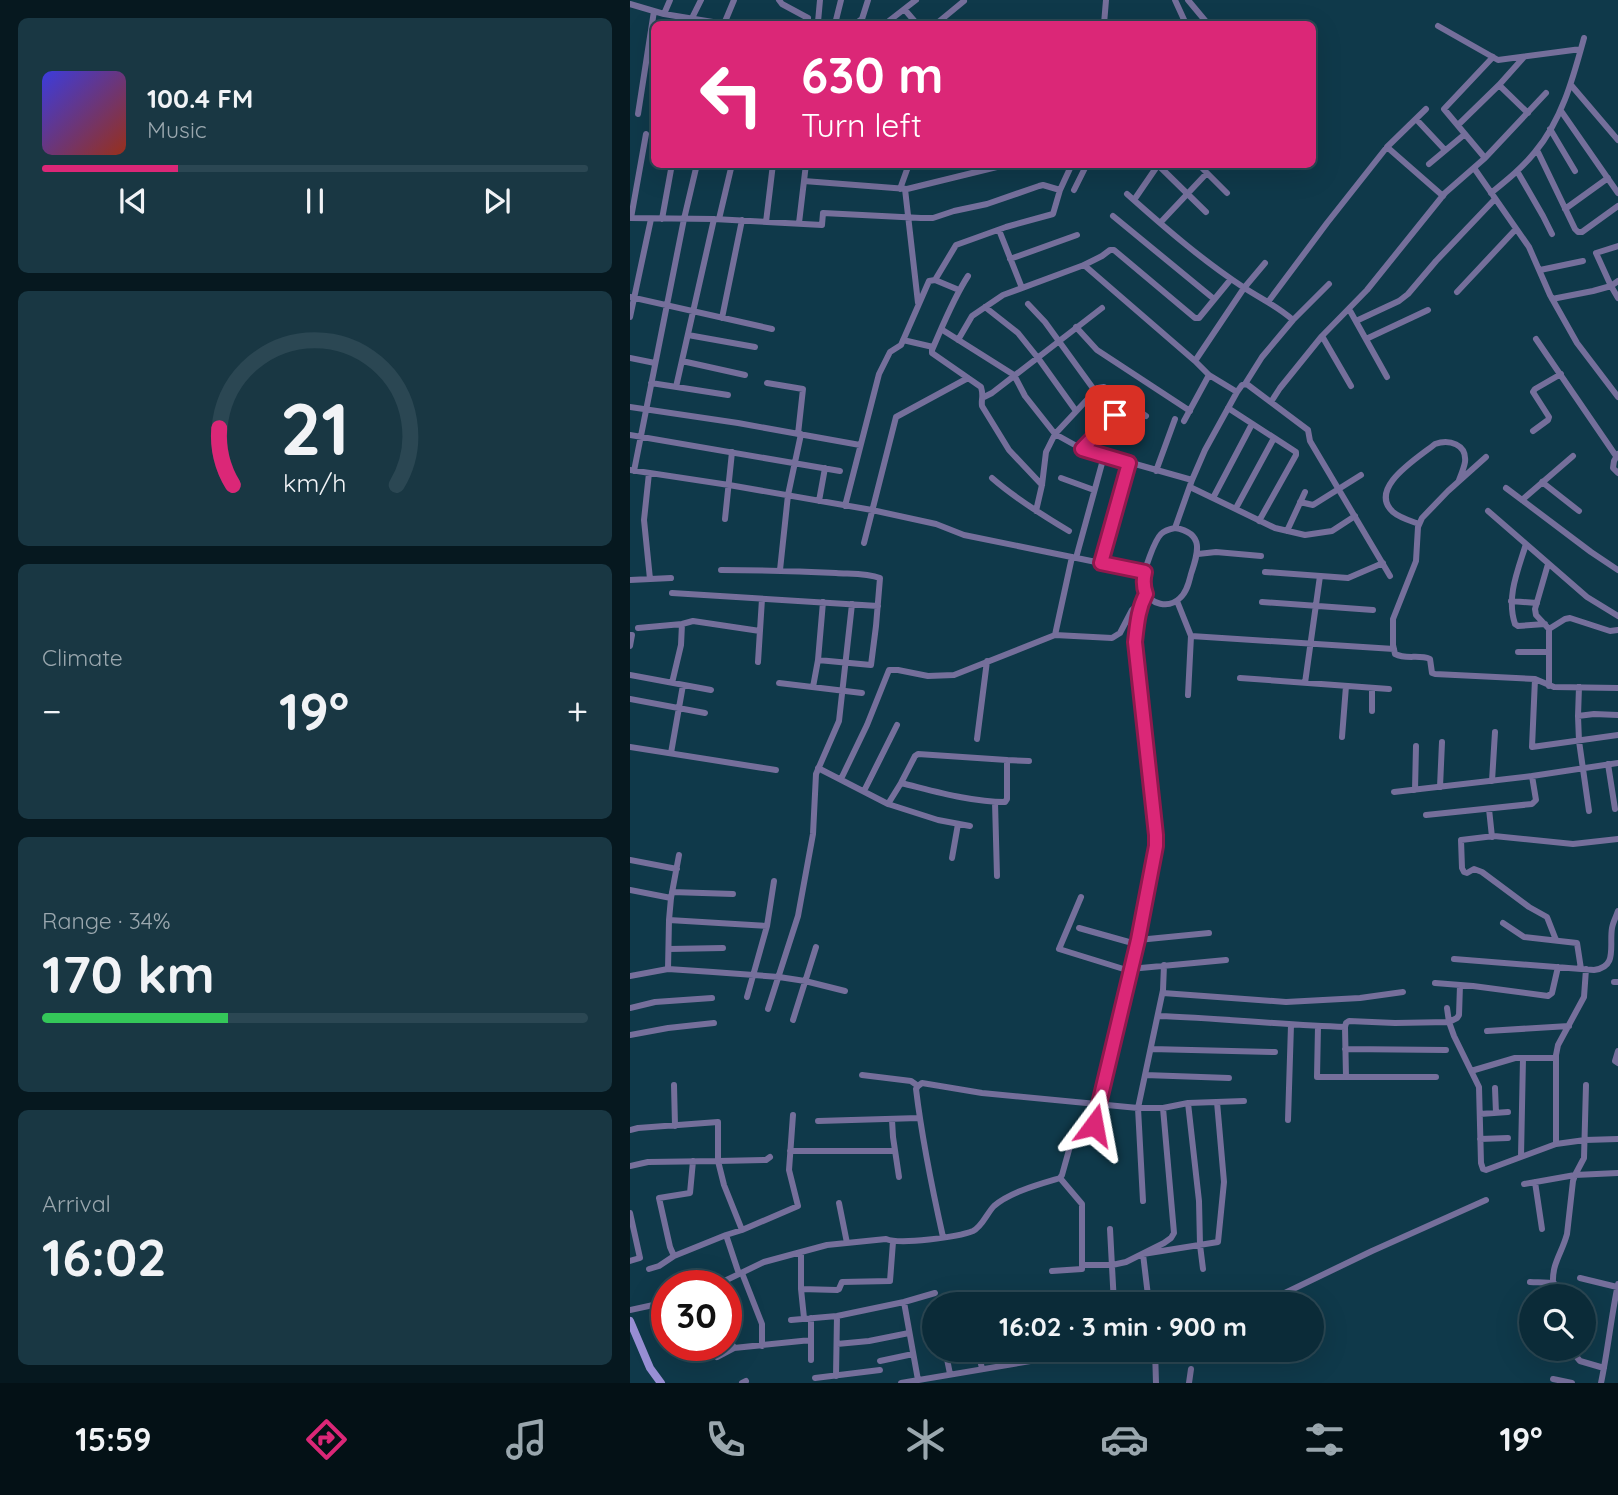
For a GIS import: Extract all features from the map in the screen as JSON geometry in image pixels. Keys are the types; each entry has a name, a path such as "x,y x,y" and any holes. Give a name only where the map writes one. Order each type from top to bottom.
{"main road":[{"path":"630,1321 634,1339 661,1383"}],"street":[{"path":"664,14 670,0"},
{"path":"630,4 695,21 701,0"},
{"path":"726,21 734,0"},
{"path":"779,0 808,18"},
{"path":"818,21 820,0"},
{"path":"836,21 841,0"},
{"path":"859,21 868,0"},
{"path":"889,21 916,0"},
{"path":"1104,21 1106,0"},
{"path":"1175,0 1185,21"},
{"path":"1188,0 1206,21"},
{"path":"940,21 964,1"},
{"path":"905,10 914,21"},
{"path":"652,21 654,11"},
{"path":"1438,26 1503,60 1581,49"},
{"path":"638,114 651,30"},
{"path":"1356,321 1409,294 1493,196 1537,150 1561,111 1584,38"},
{"path":"1485,158 1444,109 1493,57"},
{"path":"1458,125 1524,57"},
{"path":"1499,85 1528,113"},
{"path":"1571,85 1618,140"},
{"path":"1271,402 1322,336 1367,290 1443,196 1485,158 1546,93"},
{"path":"1269,302 1387,147 1426,109"},
{"path":"1561,111 1618,193"},
{"path":"1416,119 1445,149"},
{"path":"1550,129 1575,170"},
{"path":"646,134 631,218 716,219 822,225 823,213 933,218 988,204 1039,186 1060,190"},
{"path":"1429,164 1465,134"},
{"path":"1387,147 1443,196"},
{"path":"1537,150 1578,232 1582,232 1618,206"},
{"path":"662,219 671,168"},
{"path":"696,168 632,471 872,510 920,520 964,535 1145,572"},
{"path":"676,387 731,168"},
{"path":"766,222 773,168"},
{"path":"799,223 806,168"},
{"path":"908,168 903,189 918,305"},
{"path":"804,181 903,189 992,168"},
{"path":"935,280 954,247 1053,214 1070,168"},
{"path":"1074,190 1085,168"},
{"path":"1134,200 1156,168"},
{"path":"1161,168 1206,212"},
{"path":"1202,168 1227,193"},
{"path":"1474,168 1529,247 1552,299 1577,343 1618,397"},
{"path":"1517,171 1552,234"},
{"path":"1160,222 1207,173"},
{"path":"1565,209 1608,178"},
{"path":"1127,194 1187,246 1293,320"},
{"path":"1113,216 1214,299"},
{"path":"630,317 632,297 651,219"},
{"path":"722,318 742,220"},
{"path":"1457,292 1516,229"},
{"path":"999,230 1022,288"},
{"path":"1010,258 1077,235"},
{"path":"1618,246 1597,253 1618,298"},
{"path":"958,340 972,316 1003,295 1084,265 1110,250 1114,250 1195,318 1199,318 1231,279"},
{"path":"1540,270 1583,261"},
{"path":"1195,361 1244,288 1265,263"},
{"path":"1084,265 1209,375 1237,392"},
{"path":"968,276 932,350 935,355 981,387 984,397 982,406 1009,450 1042,485"},
{"path":"845,506 882,366 890,352 903,340 929,281 935,280 959,290"},
{"path":"1552,299 1593,291 1618,281"},
{"path":"1175,528 1205,450 1237,392 1293,320 1329,284"},
{"path":"632,297 772,329"},
{"path":"1028,304 1045,322 1096,391"},
{"path":"985,307 1018,333 1076,411"},
{"path":"984,397 1102,308"},
{"path":"1349,309 1387,377"},
{"path":"1366,339 1428,310"},
{"path":"1076,327 1097,350 1190,411"},
{"path":"941,329 1014,375 1025,396 1055,433 1082,449 1191,484 1259,521 1287,531 1305,535 1332,531 1355,516"},
{"path":"688,335 755,347"},
{"path":"1322,336 1351,386"},
{"path":"903,340 933,347"},
{"path":"1536,340 1617,455 1613,468 1618,474"},
{"path":"630,358 655,363"},
{"path":"682,361 745,375"},
{"path":"1533,431 1549,417 1533,392 1561,374"},
{"path":"1184,421 1209,375"},
{"path":"864,543 896,417 968,378"},
{"path":"652,383 728,396"},
{"path":"767,383 803,389 800,434 788,495 780,570"},
{"path":"1245,384 1308,430 1310,441 1390,576"},
{"path":"1036,511 1046,452 1055,433 1101,386 1146,416"},
{"path":"630,407 860,445"},
{"path":"1228,408 1296,452 1259,521"},
{"path":"1082,449 1115,415"},
{"path":"1156,471 1175,419"},
{"path":"1213,498 1252,424"},
{"path":"630,435 840,471"},
{"path":"1236,508 1274,438"},
{"path":"1419,524 1399,515 1387,505 1387,488 1395,477 1435,444 1451,442 1463,450 1465,462 1458,482"},
{"path":"726,519 732,452"},
{"path":"1055,635 1104,456"},
{"path":"1522,500 1573,456"},
{"path":"1486,457 1458,482 1419,524 1416,561 1393,619 1395,654 1401,657 1430,659 1432,673 1435,674 1535,679 1549,686 1618,688"},
{"path":"1101,563 1129,463"},
{"path":"819,501 825,468"},
{"path":"649,473 644,520 650,579"},
{"path":"1300,502 1313,505 1361,475"},
{"path":"992,478 1008,492 1069,531"},
{"path":"1061,478 1094,490"},
{"path":"1542,482 1579,511"},
{"path":"1506,488 1618,570"},
{"path":"1287,531 1305,492"},
{"path":"1488,511 1587,597 1618,616"},
{"path":"1175,528 1190,533 1198,546 1198,554 1185,593 1177,601 1166,605 1158,604 1146,594 1143,579 1156,540 1161,534 1175,528"},
{"path":"1526,544 1511,601 1515,624 1547,626 1570,618 1610,631 1618,630"},
{"path":"1198,554 1216,552 1261,555"},
{"path":"1265,572 1348,578 1382,563"},
{"path":"1548,564 1536,615 1547,626 1549,686"},
{"path":"721,570 780,570 880,578 871,665 818,660"},
{"path":"1305,683 1320,576"},
{"path":"630,580 671,578"},
{"path":"672,593 878,606"},
{"path":"742,1272 764,1262 827,1245 943,1237 976,1229 993,1207 1003,1200 1060,1178 1074,1132 1079,1128 1090,1128 1094,1125 1137,942 1156,846 1135,642 1142,601 1146,594"},
{"path":"758,662 762,599"},
{"path":"841,779 889,670 942,676 954,674 1055,635 1112,638 1121,633 1132,610 1142,601"},
{"path":"1177,601 1191,636 1188,695"},
{"path":"1511,601 1537,603"},
{"path":"813,687 823,602"},
{"path":"1262,602 1373,610"},
{"path":"768,1009 798,916 813,834 816,774 839,721 852,604"},
{"path":"638,628 693,621 760,631"},
{"path":"672,683 681,645 682,624"},
{"path":"630,635 630,646"},
{"path":"1191,636 1394,649"},
{"path":"1518,652 1549,652"},
{"path":"976,739 987,661"},
{"path":"630,675 711,690"},
{"path":"1240,678 1389,689"},
{"path":"1535,679 1532,747 1618,735"},
{"path":"779,683 862,693"},
{"path":"671,753 683,685"},
{"path":"1342,737 1346,686"},
{"path":"1579,687 1579,741 1589,811"},
{"path":"1372,711 1373,688"},
{"path":"630,699 705,713"},
{"path":"1578,716 1618,715"},
{"path":"864,791 897,724"},
{"path":"1492,781 1495,732"},
{"path":"1440,787 1442,742"},
{"path":"1415,790 1416,746"},
{"path":"630,747 776,770"},
{"path":"888,804 918,754 1029,761"},
{"path":"901,783 938,792 1005,802 1007,760"},
{"path":"1394,792 1532,776 1618,762"},
{"path":"1608,764 1615,809"},
{"path":"818,768 888,804 938,820 970,826"},
{"path":"1426,816 1535,803 1532,776"},
{"path":"995,802 997,876"},
{"path":"1489,809 1492,837"},
{"path":"952,858 958,824"},
{"path":"1556,940 1547,917 1482,872 1474,869 1467,873 1462,869 1461,840 1492,837 1573,844 1618,839"},
{"path":"668,969 668,920 679,855"},
{"path":"630,860 677,869"},
{"path":"747,998 767,926 774,881"},
{"path":"630,890 671,895 733,894"},
{"path":"1081,897 1059,949 1130,970 1226,960"},
{"path":"1454,959 1583,969 1604,968 1609,964 1615,948 1612,928 1618,911"},
{"path":"668,920 767,926"},
{"path":"1503,923 1524,937 1577,943 1583,969 1584,996 1558,1045 1556,1144"},
{"path":"1079,928 1137,942 1209,933"},
{"path":"793,1020 816,947"},
{"path":"668,949 723,948"},
{"path":"1143,1202 1138,1108 1163,993 1164,965"},
{"path":"1436,983 1548,996 1552,993 1558,967"},
{"path":"630,976 668,969 755,975 804,981 845,991"},
{"path":"1346,1077 1346,1023 1449,1022 1459,1015 1460,985"},
{"path":"1163,993 1286,1002 1360,998 1403,992"},
{"path":"630,1008 655,1002 712,998"},
{"path":"1447,1008 1454,1036 1479,1087 1483,1168 1486,1170 1556,1144 1618,1139"},
{"path":"1158,1016 1345,1027"},
{"path":"630,1035 714,1023"},
{"path":"1287,1120 1291,1025"},
{"path":"1318,1026 1317,1077 1436,1077"},
{"path":"1487,1031 1569,1026"},
{"path":"1151,1049 1275,1052"},
{"path":"1345,1049 1446,1049"},
{"path":"1618,1051 1615,1061 1618,1063"},
{"path":"1471,1071 1515,1058 1556,1058"},
{"path":"1521,1156 1523,1058"},
{"path":"862,1075 911,1080 918,1086"},
{"path":"1145,1075 1230,1078"},
{"path":"943,1237 919,1118 916,1089 922,1083 982,1093 1138,1108 1244,1101"},
{"path":"674,1085 675,1126"},
{"path":"1530,1282 1553,1283 1552,1270 1565,1242 1575,1175 1584,1158 1586,1085"},
{"path":"1495,1088 1496,1113"},
{"path":"1143,1254 1217,1242 1224,1182 1217,1102"},
{"path":"1188,1103 1199,1201 1203,1269"},
{"path":"1082,1265 1126,1262 1164,1243 1174,1233 1163,1108"},
{"path":"1479,1114 1508,1112"},
{"path":"649,1269 674,1256 798,1206 789,1170 793,1115"},
{"path":"818,1121 919,1118"},
{"path":"892,1120 899,1177"},
{"path":"630,1130 718,1122 718,1161 724,1185 742,1230"},
{"path":"1480,1139 1508,1138"},
{"path":"790,1151 895,1151"},
{"path":"630,1166 693,1161 766,1160 770,1157"},
{"path":"674,1256 659,1198 690,1193 693,1161"},
{"path":"1524,1184 1575,1175 1618,1172"},
{"path":"1052,1271 1082,1269 1082,1204 1060,1178"},
{"path":"1535,1182 1542,1229"},
{"path":"1287,1292 1486,1200"},
{"path":"839,1203 848,1243"},
{"path":"630,1213 640,1258 630,1261"},
{"path":"1110,1229 1113,1292"},
{"path":"726,1236 739,1270"},
{"path":"801,1289 836,1290 842,1282 890,1281 893,1242"},
{"path":"801,1251 801,1289 808,1318 811,1360"},
{"path":"1143,1254 1148,1292"},
{"path":"742,1278 762,1324 762,1346"},
{"path":"1580,1278 1618,1286 1601,1383"},
{"path":"791,1320 837,1316 922,1297"},
{"path":"904,1302 918,1380"},
{"path":"630,1310 651,1305"},
{"path":"836,1376 837,1316"},
{"path":"837,1344 909,1333"},
{"path":"742,1347 811,1340"},
{"path":"880,1361 913,1354"},
{"path":"1580,1361 1604,1368"},
{"path":"948,1362 950,1374"},
{"path":"981,1362 982,1369"},
{"path":"901,1383 1016,1362"},
{"path":"1155,1362 1156,1383"},
{"path":"1189,1383 1191,1369"},
{"path":"815,1378 880,1370"},
{"path":"1553,1379 1572,1383"}],"route":[{"path":"1094,1125 1138,940 1156,846 1135,642 1142,601 1146,594 1143,587 1145,572 1101,563 1129,463 1082,449 1115,415"}]}
